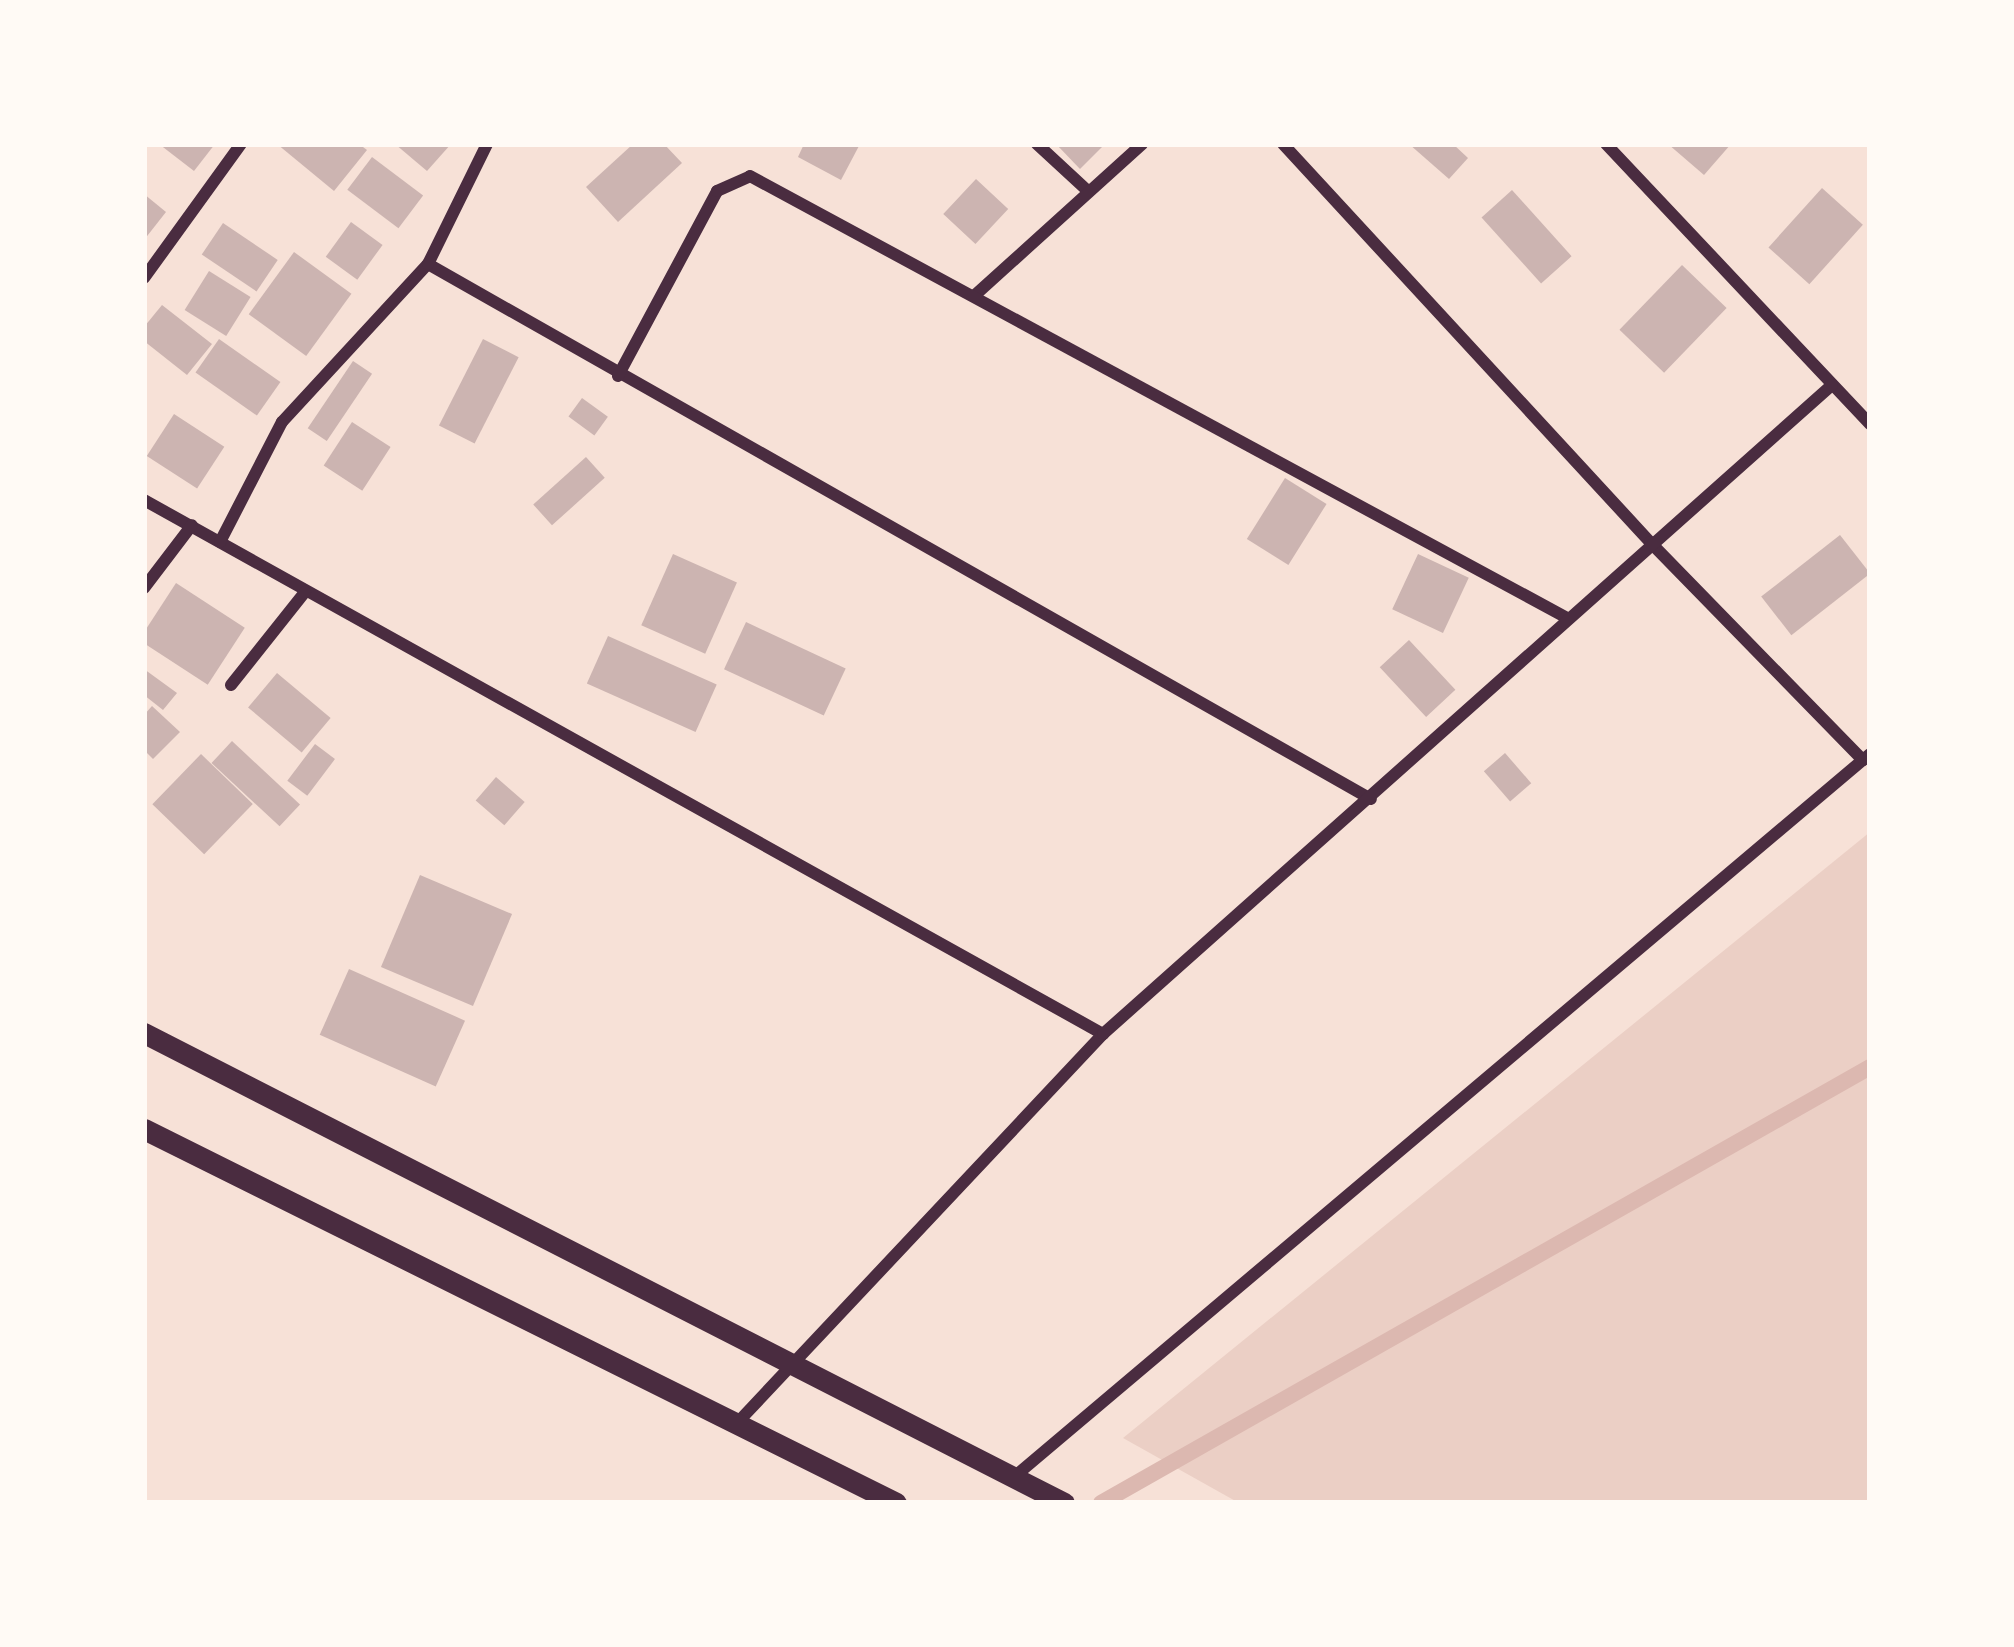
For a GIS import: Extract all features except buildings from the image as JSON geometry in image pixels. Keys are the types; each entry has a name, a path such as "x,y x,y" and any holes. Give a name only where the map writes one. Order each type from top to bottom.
{"street":[{"path":"144,278 241,144"},
{"path":"220,542 282,422 428,265 487,144"},
{"path":"1037,144 1088,191"},
{"path":"974,296 1142,144"},
{"path":"1014,1478 1867,757 1650,542 1282,144"},
{"path":"1606,144 1870,424"},
{"path":"618,376 717,191 733,178 760,181 1568,618"},
{"path":"428,265 1371,799"},
{"path":"739,1421 787,1361 1103,1034 1371,799 1650,542 1832,385"},
{"path":"144,500 1103,1034"},
{"path":"144,588 192,526"},
{"path":"231,685 305,592"},
{"path":"144,1033 1061,1502"},
{"path":"144,1129 896,1503"}],"shaded area":[{"path":"1870,832 1870,1503 1239,1503 1123,1438"}],"waterway":[{"path":"1101,1503 1870,1067"}]}
